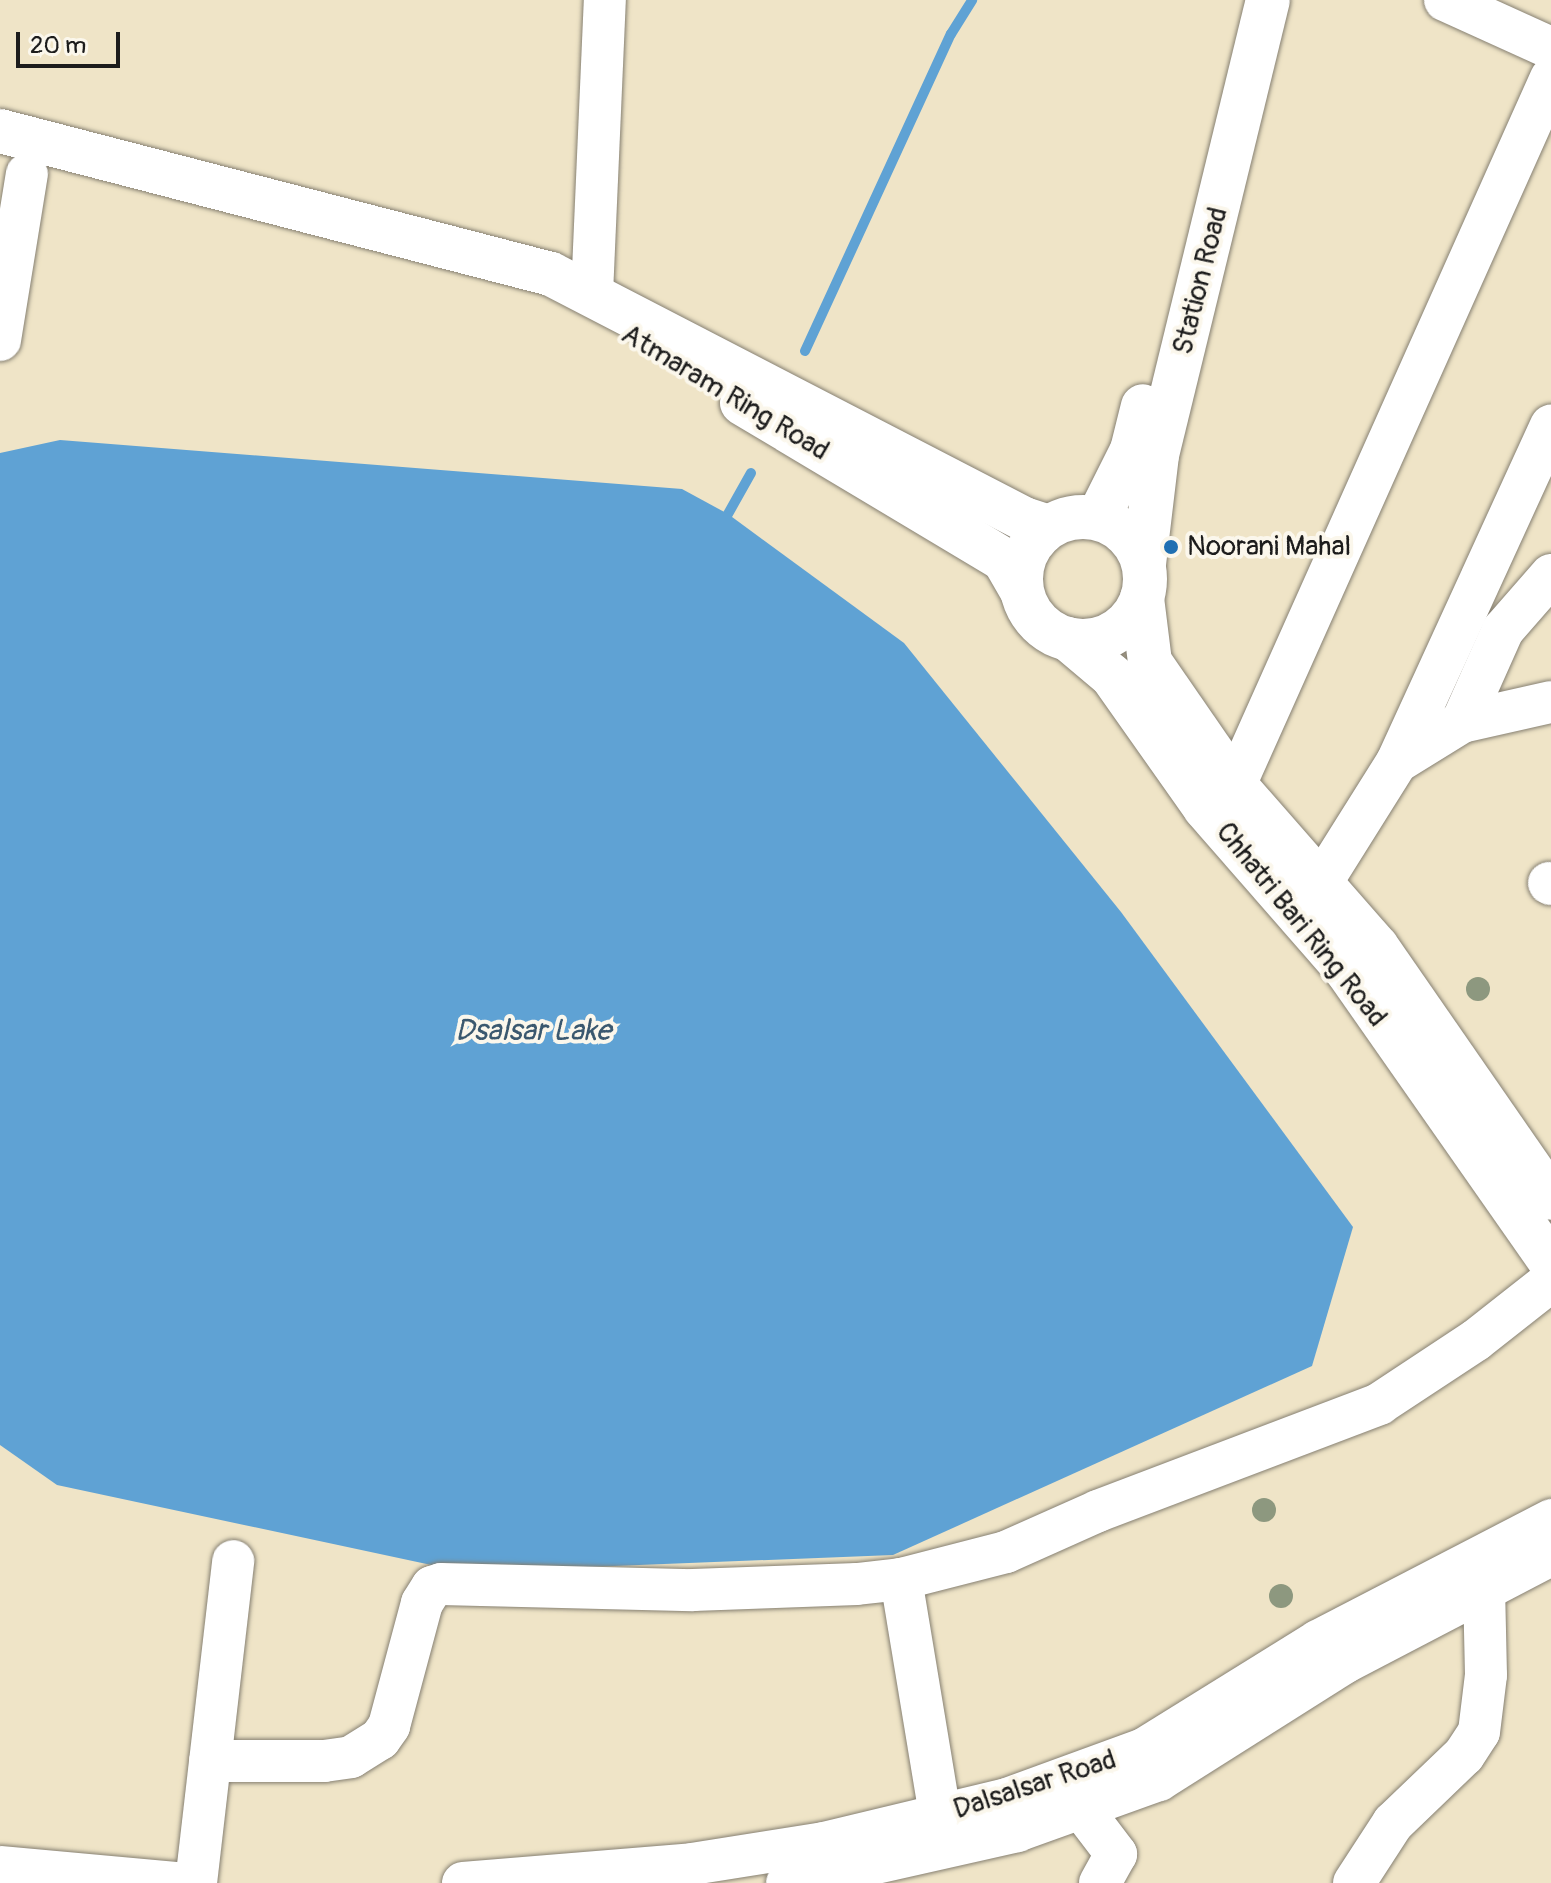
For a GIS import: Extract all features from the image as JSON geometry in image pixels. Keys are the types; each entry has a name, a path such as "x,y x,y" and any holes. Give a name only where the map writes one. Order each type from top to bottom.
{"main road":[{"name":"Station Road","path":"1098,518 1132,450 1242,0"},
{"name":"Station Road","path":"1143,581 1157,455 1268,0"},
{"name":"Atmaram Ring Road","path":"0,131 551,274 1024,519 1048,527"},
{"name":"Atmaram Ring Road","path":"405,236 561,294 1004,560 1021,590"},
{"path":"1081,516 1098,518 1127,535 1143,581 1134,615 1105,637 1068,639 1037,622 1021,590 1025,554 1048,527 1081,516"},
{"name":"Chhatri Bari Ring Road","path":"1143,581 1150,662 1235,785 1377,947 1547,1179"},
{"name":"Chhatri Bari Ring Road","path":"1068,639 1112,676 1205,808 1347,971 1551,1262"}],"street":[{"path":"592,294 605,0"},
{"path":"1445,0 1551,48"},
{"path":"1235,785 1551,78"},
{"path":"0,340 27,174"},
{"path":"1321,883 1351,842 1397,762 1551,426"},
{"path":"1462,722 1503,630 1551,575"},
{"path":"1397,762 1462,722 1551,702"},
{"path":"210,1761 324,1761 351,1757 380,1739 389,1726 422,1603 432,1587 441,1584 693,1590 901,1579 1006,1552 1098,1511 1379,1404 1476,1340 1551,1281"},
{"name":"Dalsalsar Road","path":"787,1883 950,1848 1076,1792 1318,1641 1551,1520"},
{"name":"Dalsalsar Road","path":"1076,1792 1159,1780 1344,1663 1551,1555"},
{"path":"196,1883 233,1561"},
{"path":"901,1579 950,1848"},
{"path":"1354,1883 1393,1823 1464,1755 1479,1732 1486,1675 1484,1589"},
{"path":"1076,1792 1118,1873"},
{"name":"Dalsalsar Road","path":"463,1883 692,1864 824,1843 950,1848"},
{"path":"0,1867 176,1883"}],"water":[{"name":"Dsalsar Lake","path":"60,440 682,489 728,514 904,643 1121,912 1353,1227 1312,1366 893,1555 464,1572 57,1485 0,1445 0,453"}],"waterway":[{"path":"805,351 951,34 972,0"},
{"path":"728,514 751,473"}],"place":[{"name":"Noorani Mahal","path":"1171,547"}]}
